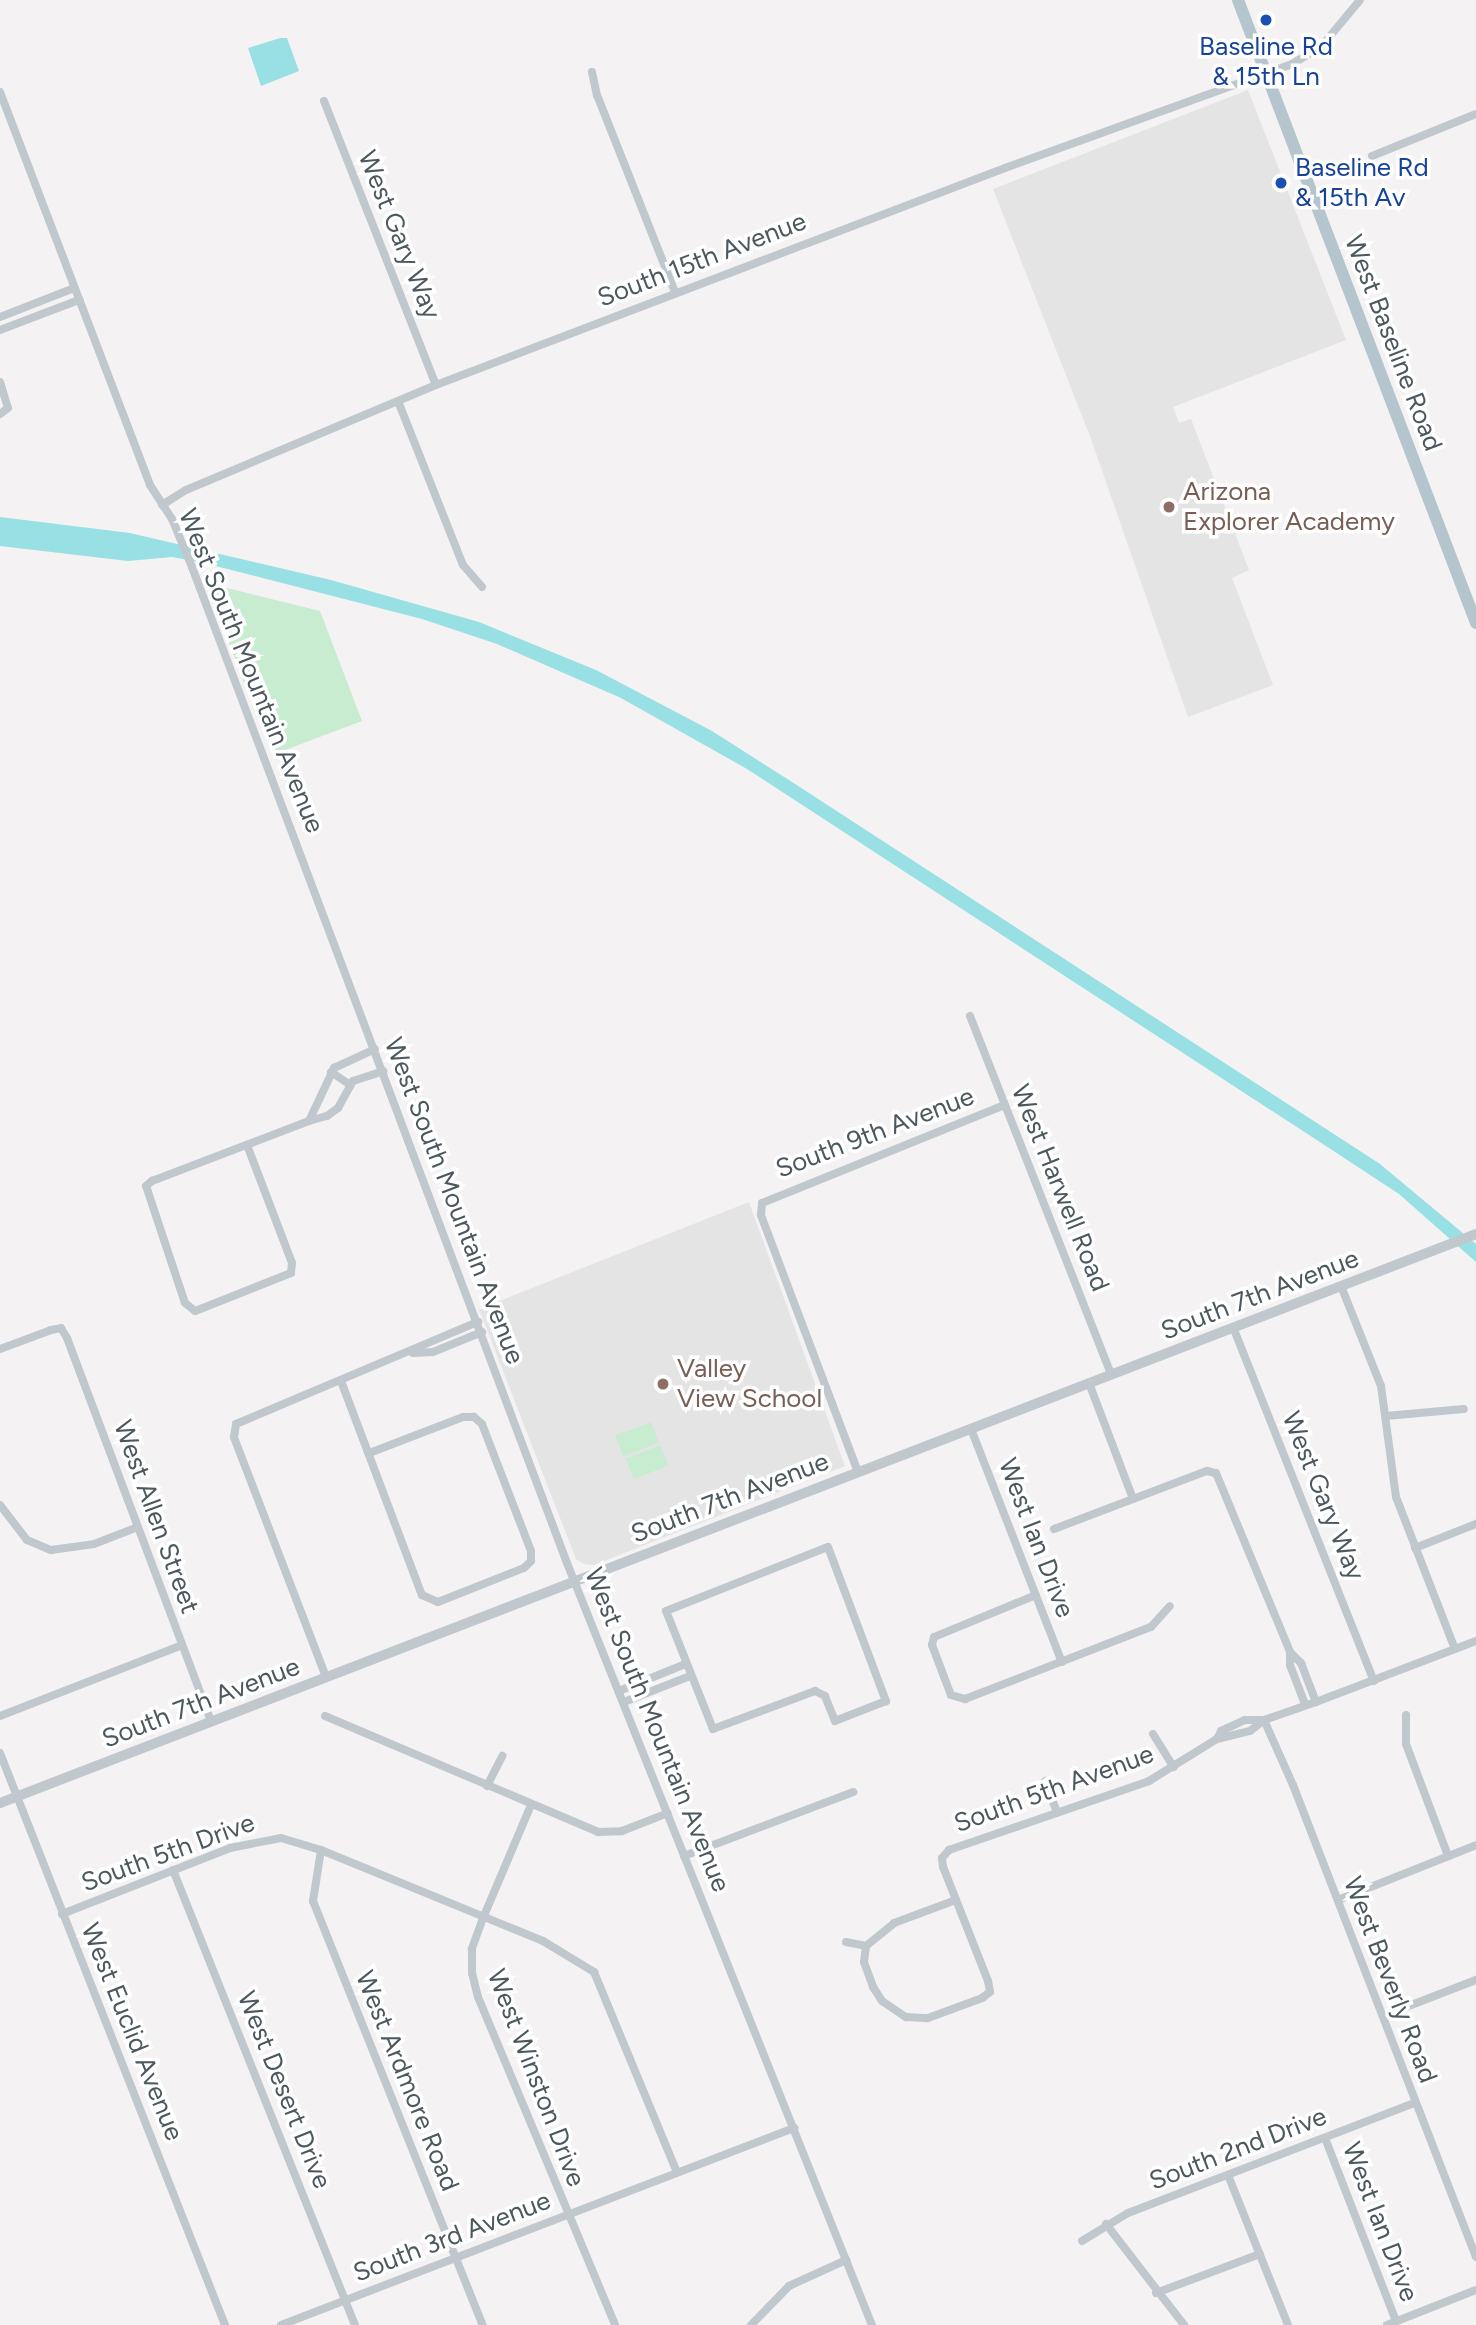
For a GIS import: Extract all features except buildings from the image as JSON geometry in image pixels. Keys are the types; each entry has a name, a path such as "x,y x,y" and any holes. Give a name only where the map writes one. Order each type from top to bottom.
{"main road":[{"name":"West Baseline Road","path":"1238,0 1476,623"}],"street":[{"name":"South 15th Avenue","path":"162,505 186,490 436,385 675,292 1265,75 1320,48 1360,0"},
{"path":"592,72 597,95 675,292"},
{"name":"West South Mountain Avenue","path":"0,92 150,485 191,563 574,1580 872,2325"},
{"name":"West Gary Way","path":"324,101 436,385"},
{"path":"1372,156 1476,114"},
{"path":"0,317 74,288"},
{"path":"0,330 79,299"},
{"path":"33,304 37,315"},
{"path":"0,382 8,408 0,414"},
{"path":"398,401 463,565 482,587"},
{"name":"West Harwell Road","path":"970,1016 1111,1374"},
{"path":"309,1121 331,1072 339,1064 374,1049"},
{"path":"247,1145 292,1263 291,1273 199,1310 191,1309 146,1197 146,1186 247,1145 309,1121 332,1114 349,1084 383,1070"},
{"path":"331,1072 349,1084"},
{"name":"South 9th Avenue","path":"858,1472 761,1215 762,1203 1004,1105"},
{"name":"South 7th Avenue","path":"0,1803 1471,1236"},
{"path":"1341,1286 1381,1386 1387,1416 1393,1487 1455,1649"},
{"path":"326,1677 234,1437 236,1424 413,1353 438,1338 478,1322"},
{"name":"West Gary Way","path":"1233,1327 1374,1681"},
{"name":"West Allen Street","path":"0,1349 61,1328 211,1722"},
{"path":"413,1353 442,1348 482,1332"},
{"path":"438,1338 442,1348"},
{"path":"341,1381 422,1595 429,1601 500,1577 530,1561 531,1551 487,1437 474,1417 463,1417 369,1453"},
{"path":"1089,1383 1133,1499"},
{"path":"1387,1416 1464,1409"},
{"name":"West Ian Drive","path":"971,1429 1062,1662"},
{"path":"1054,1529 1207,1471 1216,1473 1290,1652 1295,1679 1304,1704"},
{"path":"0,1505 27,1540 51,1550 67,1550 138,1527"},
{"path":"1415,1548 1476,1524"},
{"path":"828,1547 886,1700 835,1721 825,1696 815,1690 713,1729 690,1676 666,1611 828,1547"},
{"path":"1035,1595 934,1637 932,1645 951,1695 957,1699 1151,1627 1170,1606"},
{"name":"South 5th Avenue","path":"956,1900 942,1858 949,1850 1057,1814 1174,1768 1217,1739 1236,1737 1264,1720 1304,1704 1317,1702 1476,1641"},
{"path":"0,1716 181,1645"},
{"path":"1290,1652 1306,1675 1317,1702"},
{"path":"619,1691 685,1664"},
{"path":"659,1675 664,1686"},
{"path":"1295,1679 1306,1675"},
{"path":"624,1702 690,1676"},
{"path":"1406,1715 1406,1744 1448,1856"},
{"path":"325,1716 531,1805 603,1833 668,1813"},
{"name":"South 5th Avenue","path":"1217,1739 1221,1731 1232,1726 1264,1720"},
{"name":"West Beverly Road","path":"1264,1720 1338,1900 1414,2103 1476,2257"},
{"path":"1232,1726 1236,1737"},
{"path":"1153,1734 1174,1768"},
{"name":"West Euclid Avenue","path":"0,1753 225,2325"},
{"path":"487,1786 502,1756"},
{"path":"1045,1781 1057,1814"},
{"path":"684,1856 853,1792"},
{"name":"West Winston Drive","path":"531,1805 472,1949 474,1986 566,2216 615,2325"},
{"name":"South 5th Drive","path":"62,1914 173,1870 265,1839 281,1838 321,1850 543,1941 594,1972 677,2172"},
{"path":"1338,1900 1476,1845"},
{"name":"West Ardmore Road","path":"321,1850 313,1901 483,2325"},
{"name":"West Desert Drive","path":"173,1870 355,2325"},
{"path":"956,1900 990,1992 928,2018 906,2017 882,2001 873,1987 863,1962 866,1946 894,1923 956,1900"},
{"path":"846,1942 866,1946"},
{"path":"1383,2016 1476,1980"},
{"name":"South 2nd Drive","path":"1082,2241 1106,2224 1414,2103"},
{"name":"South 3rd Avenue","path":"281,2325 794,2128"},
{"name":"West Ian Drive","path":"1325,2138 1396,2321"},
{"path":"1228,2175 1288,2325"},
{"path":"1106,2224 1156,2293 1184,2325"},
{"path":"1156,2293 1260,2254"},
{"path":"751,2325 789,2286 846,2260"},
{"path":"1387,2325 1476,2290"}],"shaded area":[{"path":"1248,90 1346,340 1173,407 1179,423 1191,419 1249,570 1232,578 1273,685 1188,717 1091,439 993,189"},
{"name":"Valley View School","path":"749,1202 845,1466 594,1565 584,1564 576,1559 479,1309"}],"green space":[{"path":"207,583 320,611 362,721 277,753 254,710"},
{"path":"651,1422 659,1443 623,1456 616,1436"},
{"path":"660,1445 668,1465 634,1479 626,1459"}],"water":[{"path":"287,38 299,71 261,86 248,48"},
{"path":"0,517 130,533 331,580 479,622 596,670 712,731 1380,1164 1476,1244 1476,1262 1399,1194 747,769 621,698 497,644 422,619 204,563 172,557 128,561 0,546"}],"place":[{"name":"Baseline Rd & 15th Ln","path":"1266,20"},
{"name":"Baseline Rd & 15th Av","path":"1281,183"},
{"name":"Arizona Explorer Academy","path":"1169,507"},
{"name":"Valley View School","path":"663,1384"}]}
